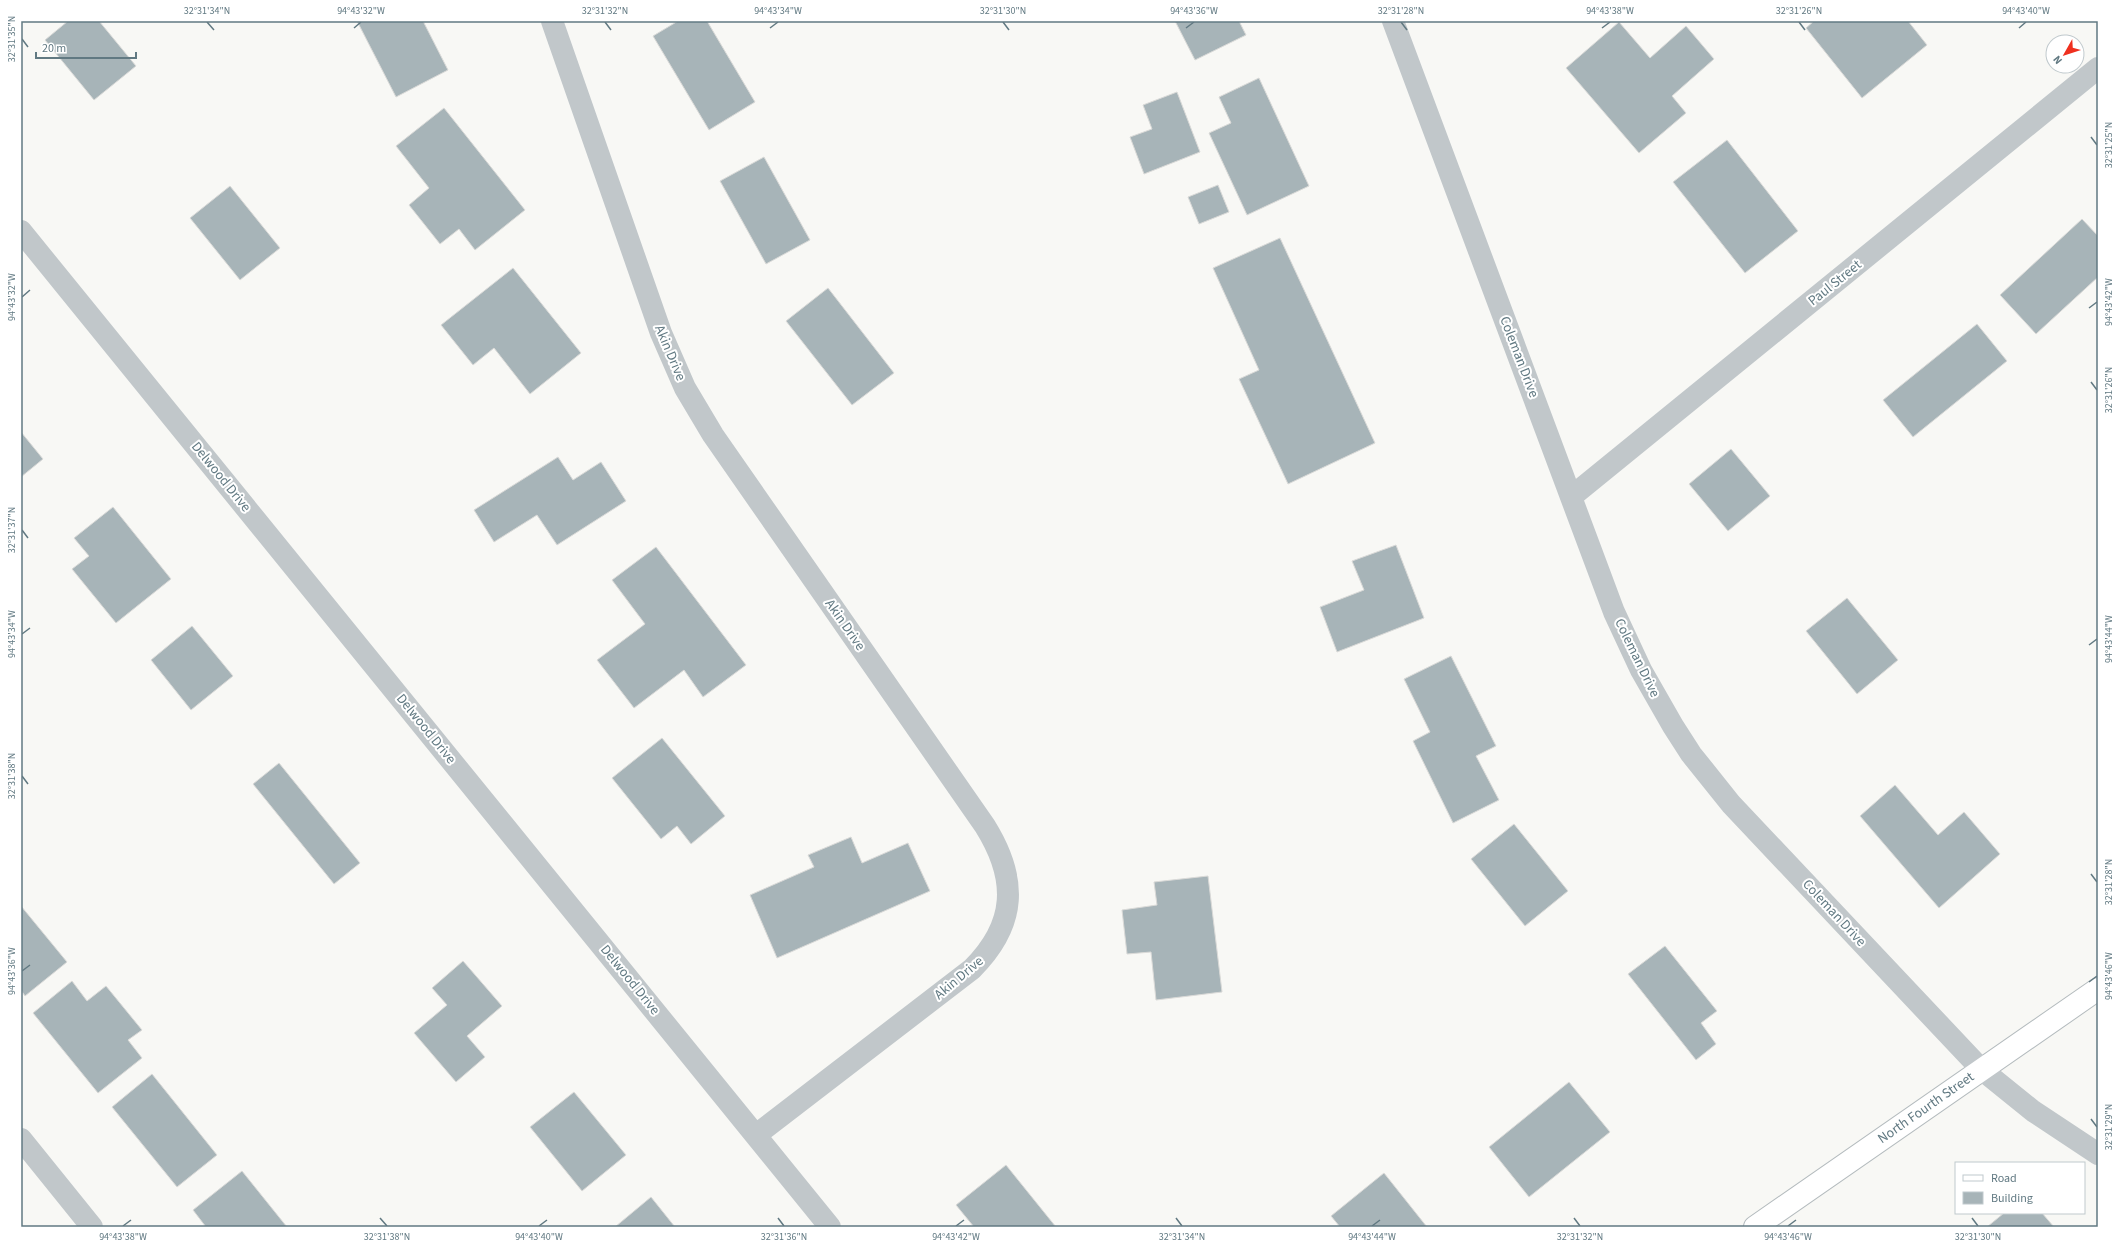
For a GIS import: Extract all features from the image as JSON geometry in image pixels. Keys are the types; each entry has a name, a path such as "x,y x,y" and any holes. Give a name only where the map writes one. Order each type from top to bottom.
{"main road":[{"name":"North Fourth Street","path":"1755,1227 2098,989"}],"street":[{"name":"Akin Drive","path":"552,21 661,333 685,388 718,442 985,826 1002,855 1007,876 1009,894 1006,914 1000,933 986,956 972,969 756,1135"},
{"name":"Coleman Drive","path":"1393,21 1614,612 1641,670 1673,726 1691,754 1731,804 1981,1069 2028,1108 2098,1154"},
{"name":"Paul Street","path":"1571,497 2098,68"},
{"name":"Delwood Drive","path":"21,231 830,1227"},
{"path":"21,1139 92,1227"}],"building":[{"path":"68,21 99,21 136,66 94,100 45,40"},
{"path":"357,21 423,21 448,70 396,97"},
{"path":"678,21 707,21 755,102 709,130 653,36"},
{"path":"1175,21 1239,21 1246,35 1195,60"},
{"path":"1814,21 1908,21 1927,45 1862,98 1806,28"},
{"path":"1619,22 1650,58 1686,26 1714,59 1672,96 1686,113 1639,153 1566,68"},
{"path":"1259,78 1309,186 1247,215 1209,133 1231,123 1219,97"},
{"path":"1177,92 1200,152 1144,174 1130,137 1152,129 1143,105"},
{"path":"444,108 525,210 475,250 459,229 440,244 409,205 429,188 396,146"},
{"path":"1727,140 1798,231 1745,273 1673,182"},
{"path":"764,157 810,240 766,264 720,181"},
{"path":"1218,185 1229,212 1199,224 1188,197"},
{"path":"230,186 280,248 240,280 190,218"},
{"path":"2082,219 2098,236 2098,277 2036,334 2000,295"},
{"path":"1280,238 1375,443 1288,484 1239,379 1259,370 1213,268"},
{"path":"513,268 581,353 530,394 494,348 473,365 441,325"},
{"path":"828,288 894,373 852,405 786,321"},
{"path":"1977,324 2007,361 1913,437 1883,400"},
{"path":"21,432 43,459 21,477"},
{"path":"1731,449 1770,496 1728,531 1689,484"},
{"path":"558,457 573,480 601,462 626,501 557,545 537,515 494,542 474,510"},
{"path":"113,507 171,579 116,623 72,569 89,556 74,538"},
{"path":"1396,545 1424,618 1337,652 1320,607 1364,590 1352,561"},
{"path":"656,547 746,665 703,697 684,670 634,708 597,660 645,624 612,580"},
{"path":"1847,598 1898,660 1857,694 1806,631"},
{"path":"192,626 233,676 191,710 151,660"},
{"path":"1451,656 1496,746 1476,756 1499,800 1453,823 1413,741 1430,732 1404,679"},
{"path":"662,738 725,816 691,844 677,826 661,839 612,778"},
{"path":"279,763 360,863 334,884 253,784"},
{"path":"1895,785 1938,835 1964,812 2000,854 1939,908 1860,816"},
{"path":"1514,824 1568,891 1525,926 1471,859"},
{"path":"851,837 862,863 908,843 930,891 777,958 750,895 814,867 808,855"},
{"path":"1208,876 1222,992 1156,1000 1151,952 1127,954 1122,910 1157,905 1154,882"},
{"path":"21,906 67,962 25,996 21,990"},
{"path":"1665,946 1717,1011 1701,1023 1716,1044 1696,1060 1628,974"},
{"path":"463,961 502,1006 467,1036 485,1057 456,1082 414,1033 447,1005 432,988"},
{"path":"72,981 87,1001 106,986 142,1030 128,1040 142,1058 98,1093 33,1013"},
{"path":"152,1074 217,1155 177,1187 112,1107"},
{"path":"1569,1082 1610,1132 1529,1197 1489,1147"},
{"path":"574,1092 626,1155 582,1191 530,1127"},
{"path":"1006,1165 1056,1227 974,1227 956,1205"},
{"path":"242,1171 287,1227 206,1227 193,1210"},
{"path":"1384,1173 1427,1227 1340,1227 1331,1216"},
{"path":"651,1197 675,1227 615,1227"},
{"path":"2003,1214 2043,1214 2054,1227 1987,1227"}]}
